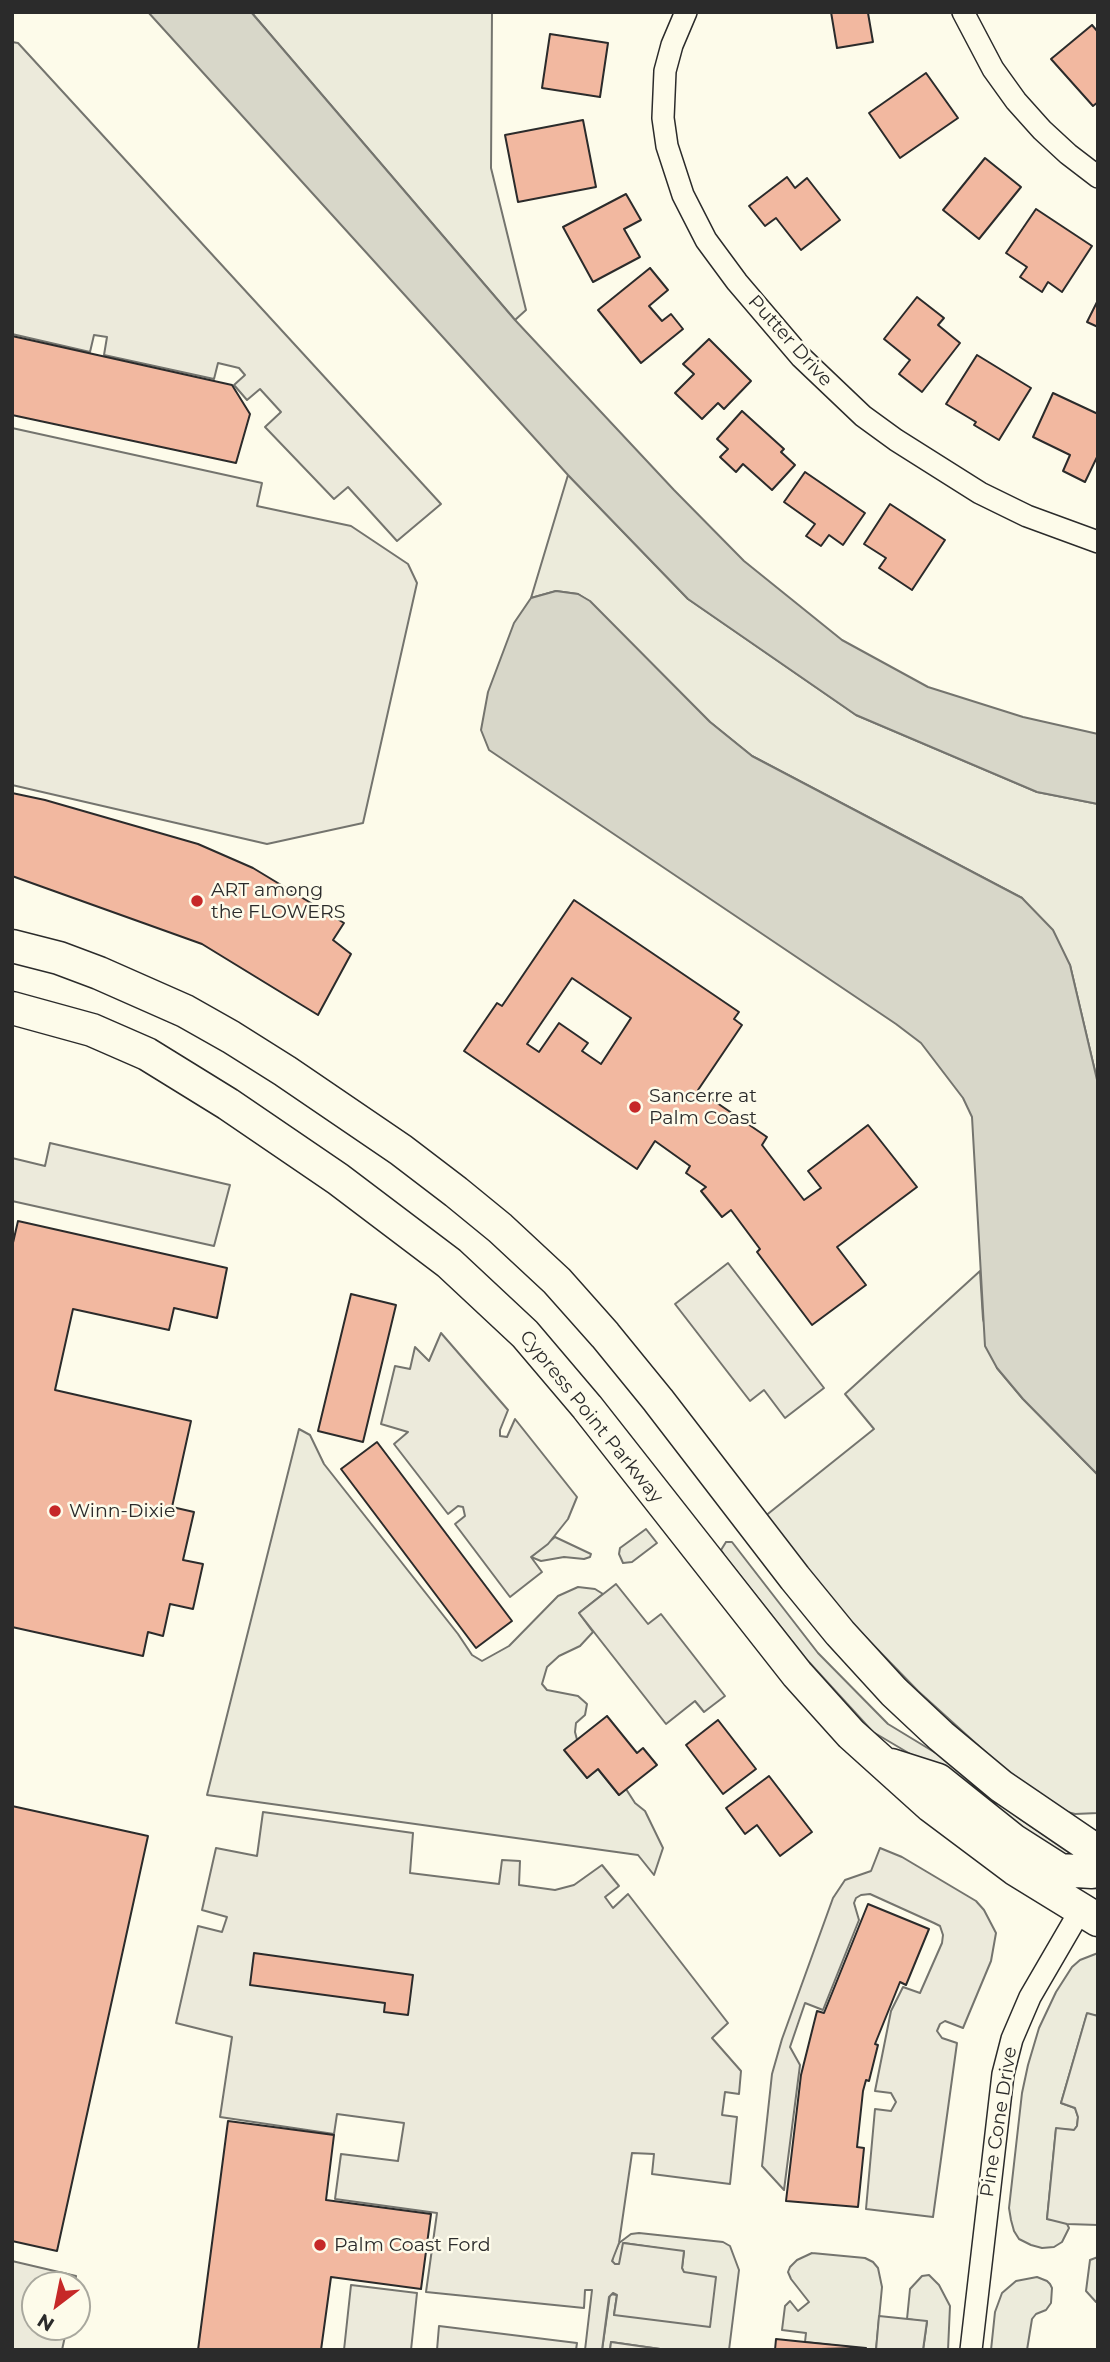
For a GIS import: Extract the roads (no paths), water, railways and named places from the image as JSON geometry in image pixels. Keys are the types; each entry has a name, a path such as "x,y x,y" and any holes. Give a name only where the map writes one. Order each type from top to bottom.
{"street":[{"name":"Putter Drive","path":"686,12 672,45 665,71 663,118 667,146 683,195 706,240 737,282 809,365 863,416 896,440 980,493 1027,516 1098,542"},
{"path":"963,12 993,69 1016,101 1068,154 1098,177"},
{"path":"12,946 59,958 99,973 185,1012 231,1037 285,1070 401,1150 500,1228 557,1281 597,1325 659,1400 795,1578 894,1692 1001,1786 1098,1852"},
{"name":"Cypress Point Parkway","path":"12,1009 92,1030 146,1054 228,1104 338,1179 449,1263 525,1334 587,1407 797,1674 851,1734 931,1806 1015,1870 1092,1910"},
{"path":"883,1763 938,1780 1013,1840 1060,1870 1092,1872 1098,1869"},
{"name":"Pine Cone Drive","path":"971,2350 1003,2074 1012,2039 1030,1997 1092,1910"}],"place":[{"name":"ART among the FLOWERS","path":"197,901"},
{"name":"Sancerre at Palm Coast","path":"635,1107"},
{"name":"Winn-Dixie","path":"55,1511"},
{"name":"Palm Coast Ford","path":"320,2245"}]}
